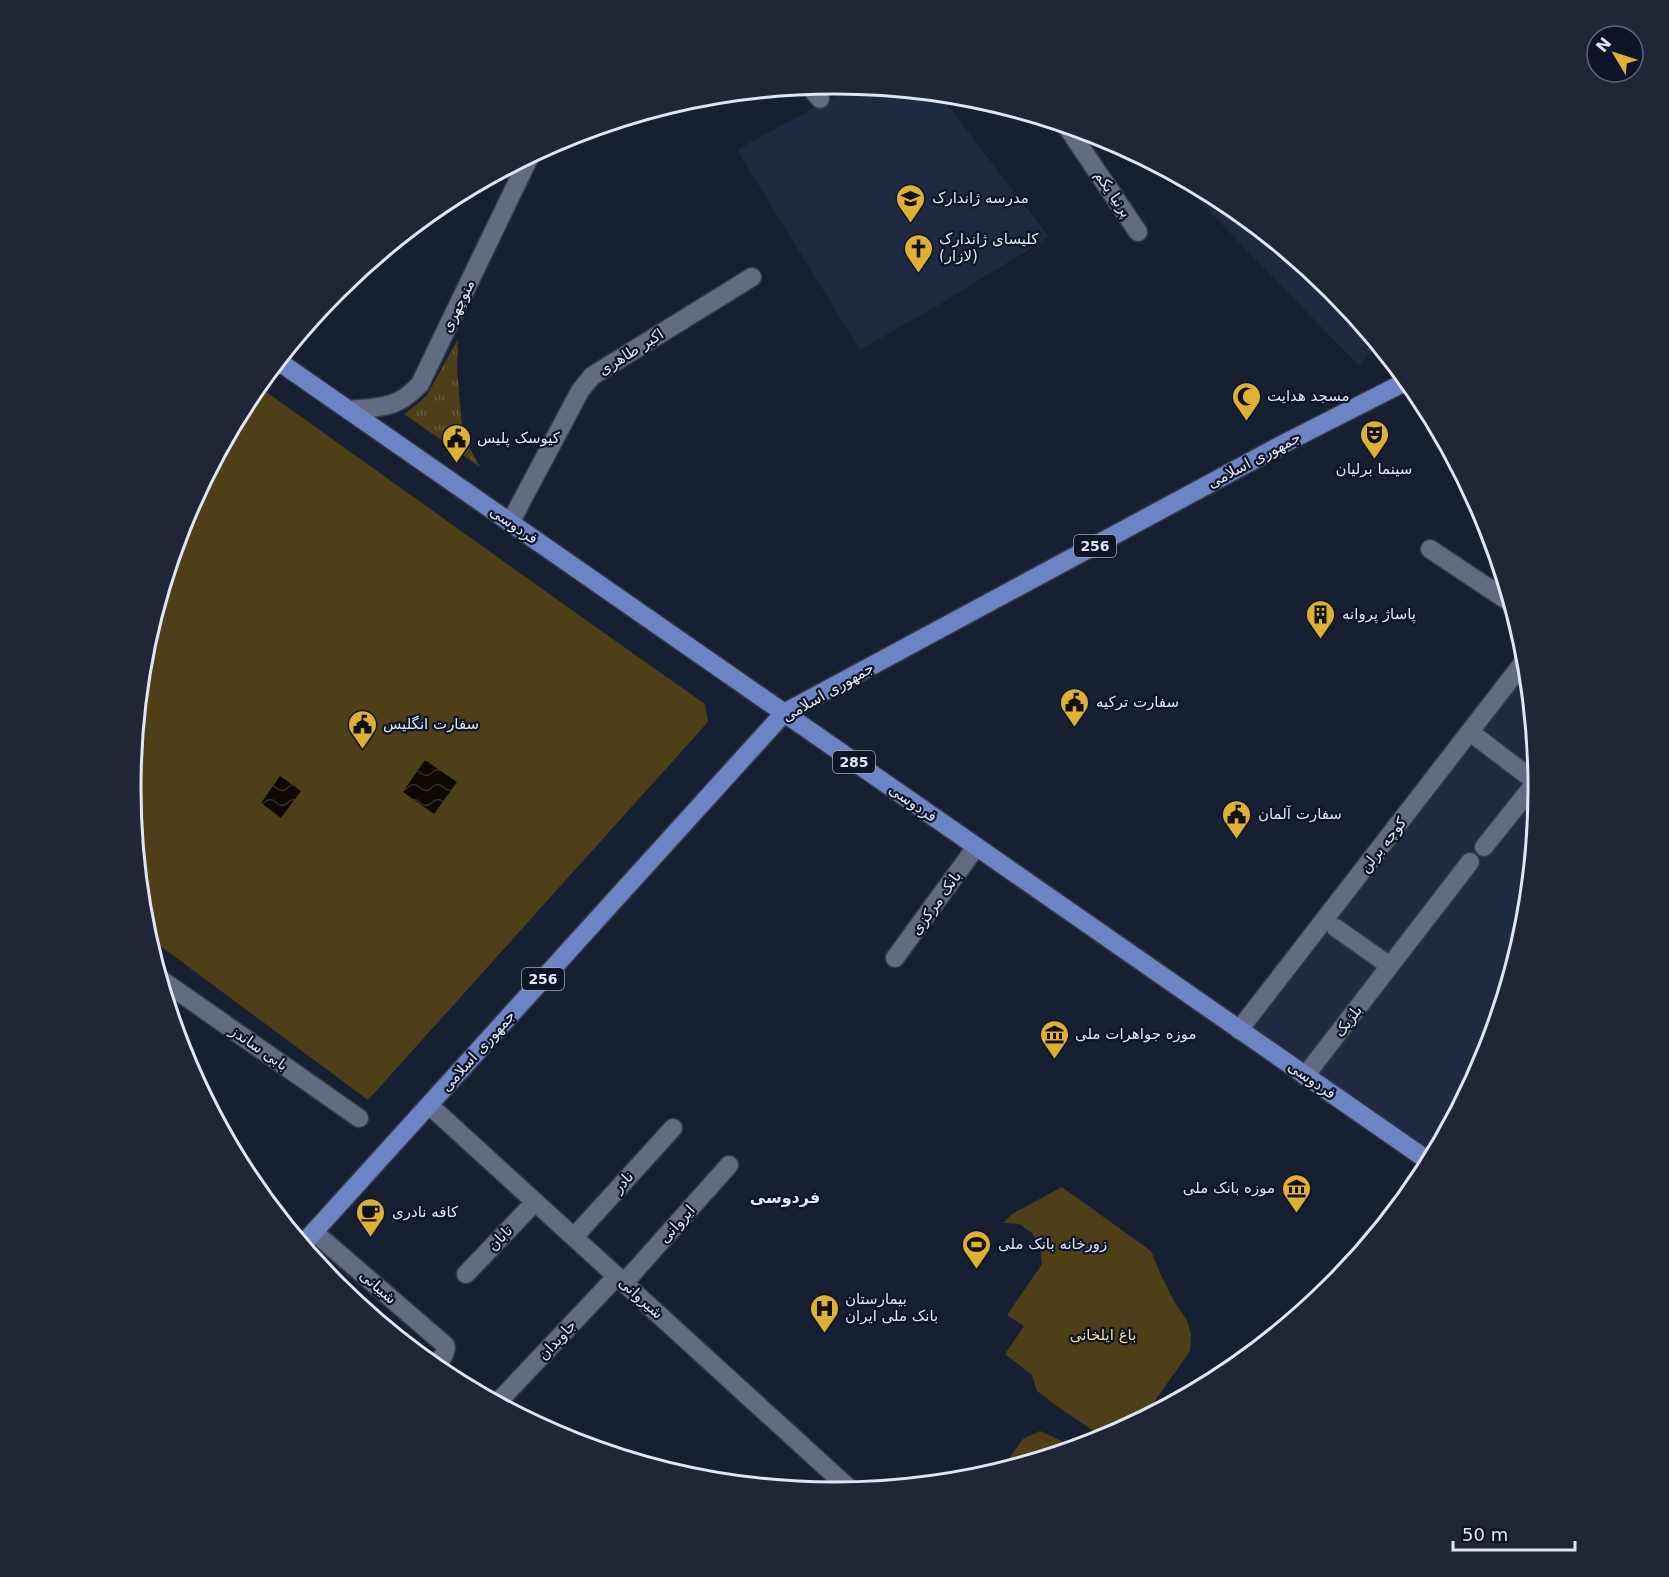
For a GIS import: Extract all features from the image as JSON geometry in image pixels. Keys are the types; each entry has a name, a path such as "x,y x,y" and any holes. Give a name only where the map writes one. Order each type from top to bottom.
{"main road":[{"name":"فردوسی","path":"284,365 1423,1157"},
{"name":"جمهوری اسلامی","path":"308,1238 784,713 1275,449 1399,385"}],"street":[{"name":"پرنیا یکم","path":"1075,137 1138,232"},
{"name":"منوچهری","path":"348,410 387,406 409,396 420,384 524,168"},
{"name":"اکبر طاهری","path":"510,523 579,391 592,376 752,277"},
{"path":"1430,549 1501,597"},
{"name":"کوچه برلن","path":"1239,1030 1518,670"},
{"path":"1470,732 1528,776"},
{"path":"1484,846 1528,792"},
{"name":"بانک مرکزی","path":"895,958 976,847"},
{"name":"بلژیک","path":"1305,1076 1400,958 1470,862"},
{"path":"1336,928 1400,958"},
{"name":"بابی ساندز","path":"169,985 359,1118"},
{"name":"شیروانی","path":"429,1105 842,1482"},
{"name":"نادر","path":"574,1237 673,1128"},
{"name":"ایروانی","path":"620,1280 729,1166"},
{"name":"تابان","path":"466,1274 535,1202"},
{"name":"شیبانی","path":"308,1238 441,1342 446,1351 440,1359"},
{"name":"جاویدان","path":"502,1398 620,1280"}],"shaded area":[{"name":"مدرسه ژاندارک","path":"839,94 925,100 947,104 1049,237 860,350 737,150"},
{"path":"1191,193 1257,238 1325,298 1372,351 1359,366"},
{"path":"1518,669 1527,743 1528,788 1523,879 1515,924 1492,1012 1476,1054 1436,1136 1423,1157 1239,1030"}],"green space":[{"path":"458,339 457,370 464,438 480,467 404,414 427,395"},
{"path":"266,391 705,704 708,722 368,1100 159,945 146,879 142,834 142,743 146,698 164,609 177,565 212,482 233,441"},
{"name":"باغ ایلخانی","path":"1062,1187 1151,1251 1175,1303 1187,1320 1191,1334 1190,1351 1152,1405 1095,1432 1037,1391 1032,1375 1005,1354 1024,1326 1007,1315 1042,1264 1040,1245 1032,1233 1019,1224 1003,1223 1012,1214"},
{"path":"1040,1431 1066,1443 1008,1460 1023,1439"}],"water":[{"path":"425,760 457,782 434,814 403,792"},
{"path":"280,776 301,791 281,818 261,803"}],"place":[{"name":"مدرسه ژاندارک","path":"911,224"},
{"name":"کلیسای ژاندارک (لازار)","path":"918,274"},
{"name":"مسجد هدایت","path":"1246,422"},
{"name":"سینما برلیان","path":"1374,460"},
{"name":"کیوسک پلیس","path":"456,464"},
{"name":"پاساژ پروانه","path":"1321,640"},
{"name":"سفارت ترکیه","path":"1075,728"},
{"name":"سفارت انگلیس","path":"362,750"},
{"name":"سفارت آلمان","path":"1237,840"},
{"name":"موزه جواهرات ملی","path":"1054,1060"},
{"name":"موزه بانک ملی","path":"1296,1214"},
{"name":"کافه نادری","path":"371,1238"},
{"name":"زورخانه بانک ملی","path":"977,1270"},
{"name":"بیمارستان بانک ملی ایران","path":"824,1334"}],"district":[{"name":"فردوسی","path":"785,1197"}]}
